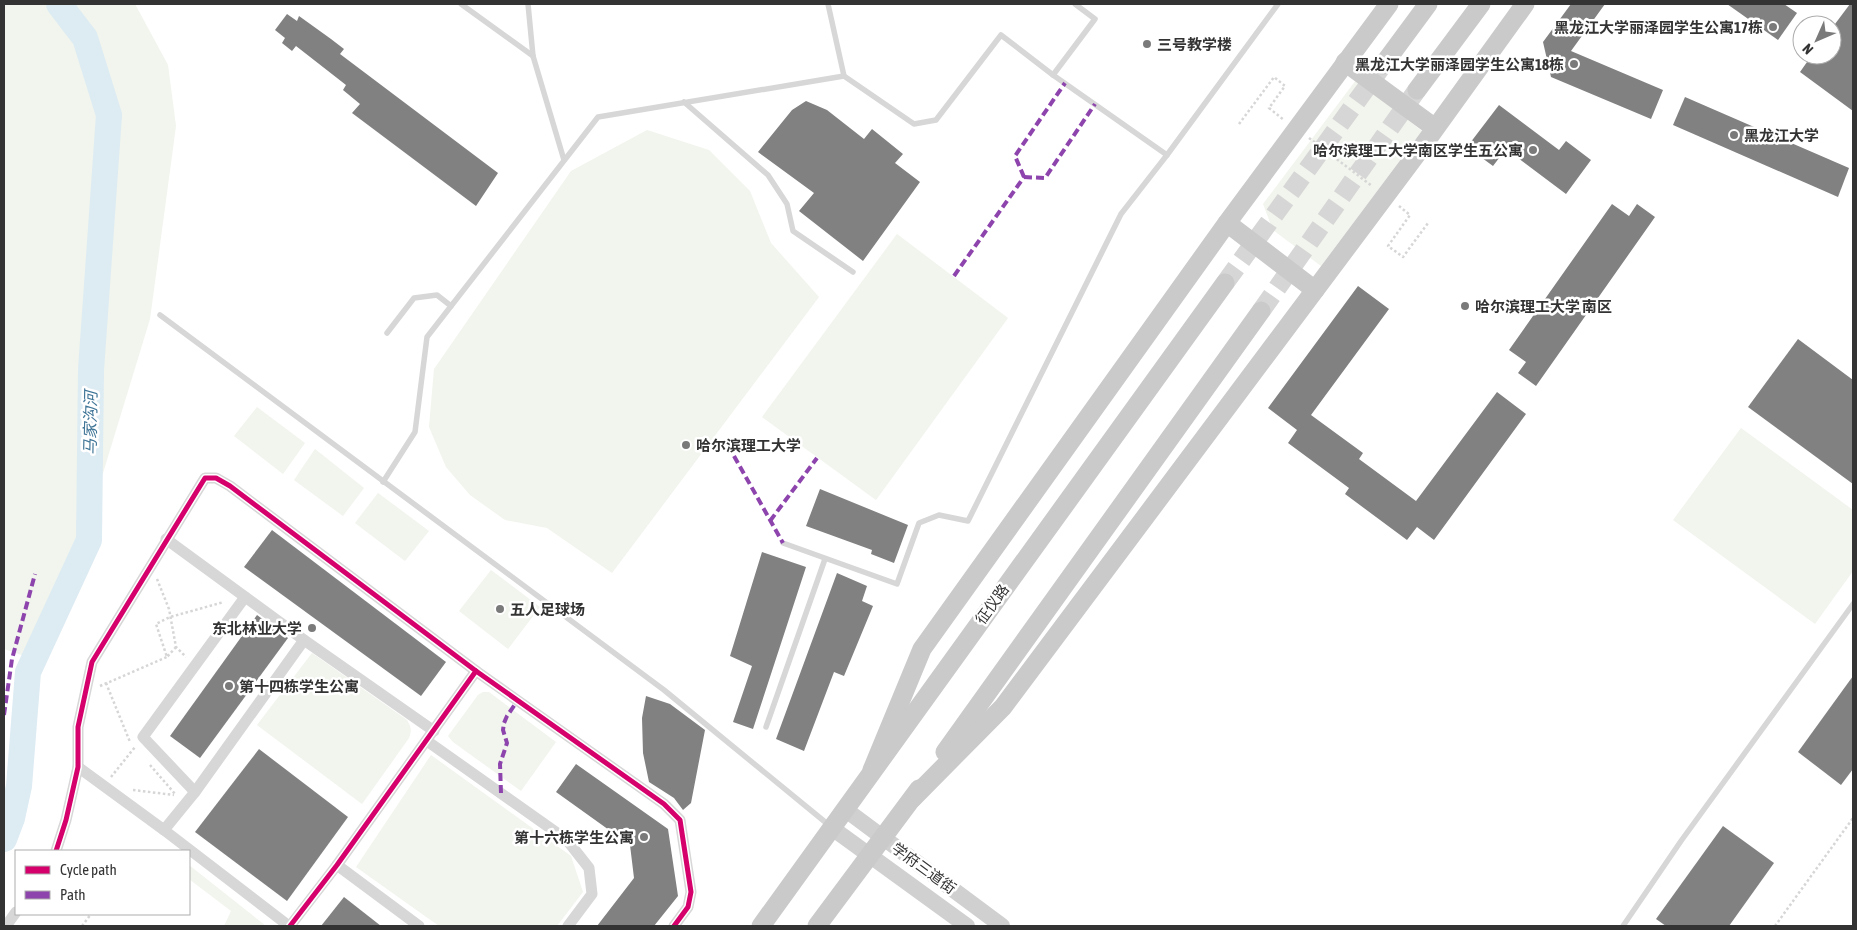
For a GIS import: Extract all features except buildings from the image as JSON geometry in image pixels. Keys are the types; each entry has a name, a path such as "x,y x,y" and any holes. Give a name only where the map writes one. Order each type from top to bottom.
{"main road":[{"path":"872,770 922,649 1227,223 1389,4"},
{"path":"1383,66 1428,4"},
{"path":"1416,90 1481,4"},
{"path":"912,799 1003,707 1315,290 1525,4"},
{"path":"1346,62 1435,128"},
{"path":"1227,223 1315,290"},
{"name":"征仪路","path":"761,926 1224,283"},
{"path":"817,926 912,799 1261,311"},
{"name":"学府三道街","path":"846,810 1002,926"},
{"name":"学府三道街","path":"832,828 868,856 967,926"}],"street":[{"path":"56,850 64,829 78,768 78,727 92,662 205,478 216,478 230,486 476,671 664,804 680,820 690,892 688,907 674,926"},
{"path":"166,539 304,640 434,731"},
{"path":"195,792 143,737 245,597"},
{"path":"164,830 195,792 304,640"},
{"path":"78,768 164,830 290,926 337,865 476,671"},
{"path":"427,741 567,840 589,868 592,894 568,926"},
{"path":"337,865 419,926"},
{"path":"9,925 15,914"}],"lane":[{"path":"461,4 533,56"},
{"path":"528,4 533,56 564,160"},
{"path":"828,4 844,76 914,124 936,120 1002,35 1053,75 1167,155"},
{"path":"1053,75 1095,19 1075,4"},
{"path":"783,543 896,584 919,524 939,515 968,521 1121,214 1167,155 1278,4"},
{"path":"384,482 415,432 427,336 598,117 844,76"},
{"path":"684,102 768,175 787,204 793,230 853,272"},
{"path":"387,333 414,298 437,295 451,306"},
{"path":"160,316 664,690 832,828"},
{"path":"766,727 825,559"},
{"path":"1624,926 1681,841 1853,604"}],"path":[{"path":"1239,124 1274,77 1285,86 1268,108 1284,120"},
{"path":"1308,137 1379,191"},
{"path":"1394,203 1410,215 1388,246 1403,257 1428,223"},
{"path":"151,564 170,617 176,647 195,666"},
{"path":"167,657 156,624 170,617 245,597"},
{"path":"86,692 167,657 176,647"},
{"path":"104,786 135,747"},
{"path":"131,790 176,796"},
{"path":"1775,926 1853,818"},
{"path":"82,926 89,915"}],"shaded area":[{"path":"4,4 135,4 168,65 176,126 150,319 45,663 4,649"},
{"path":"1356,80 1422,131 1321,266 1273,230 1263,204"},
{"path":"647,130 709,150 750,191 771,243 819,297 612,573 547,528 505,520 470,495 446,467 429,427 434,369 571,171"},
{"path":"897,234 1008,318 876,500 762,417"},
{"path":"257,407 305,443 283,474 234,436"},
{"path":"1741,428 1853,510 1853,571 1815,624 1673,520"},
{"path":"315,449 364,488 343,516 294,480"},
{"path":"378,493 429,531 405,561 355,523"},
{"name":"五人足球场","path":"491,570 540,607 508,649 459,611"},
{"path":"312,653 407,720 410,727 411,733 409,738 362,804 257,725"},
{"path":"483,692 489,692 556,742 521,791 453,742 448,736 478,695"},
{"path":"431,755 571,856 583,892 557,926 439,926 356,867"},
{"path":"190,866 266,926 224,926 231,911 190,880"}],"waterway":[{"name":"马家沟河","path":"4,839 12,818 19,786 28,672 89,540 91,370 109,115 85,38 59,4"}],"tunnel":[{"path":"1225,283 1383,65"},
{"path":"1261,311 1417,90"}],"marked path":[{"path":"1024,177 1015,156 1065,83"},
{"path":"1024,177 1045,178 1095,104"},
{"path":"954,276 1024,177"},
{"path":"734,456 783,543"},
{"path":"770,521 817,458"},
{"path":"4,715 12,659 35,574"},
{"path":"501,793 500,764 507,743 503,730 504,723 518,700"}],"cycle path":[{"path":"56,850 66,820 78,767 78,727 92,662 205,478 216,478 230,486 476,671 337,865 290,926"},
{"path":"476,671 664,804 680,820 691,892 688,907 674,926"}],"place":[{"name":"黑龙江大学丽泽园学生公寓17栋","path":"1773,27"},
{"name":"三号教学楼","path":"1147,44"},
{"name":"黑龙江大学丽泽园学生公寓18栋","path":"1574,64"},
{"name":"黑龙江大学","path":"1734,135"},
{"name":"哈尔滨理工大学南区学生五公寓","path":"1533,150"},
{"name":"哈尔滨理工大学 南区","path":"1465,306"},
{"name":"哈尔滨理工大学","path":"686,445"},
{"name":"五人足球场","path":"500,609"},
{"name":"东北林业大学","path":"312,628"},
{"name":"第十四栋学生公寓","path":"229,686"},
{"name":"第十六栋学生公寓","path":"644,837"}]}
